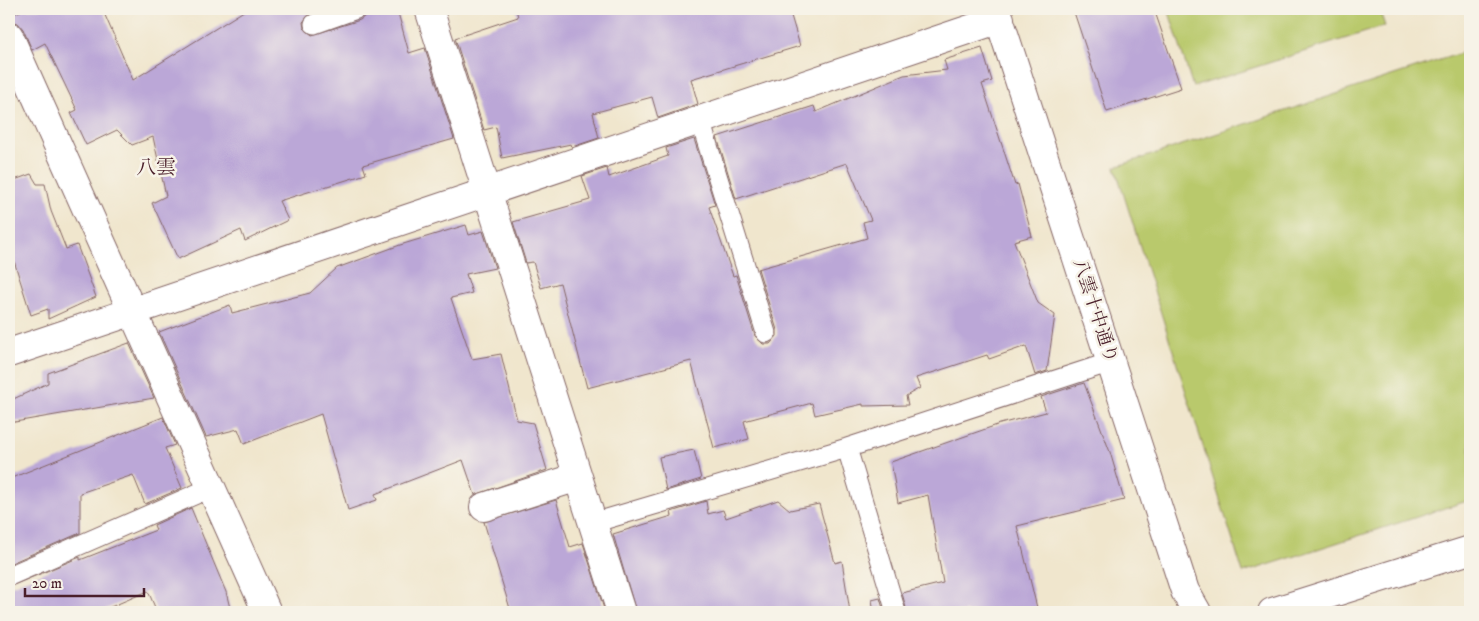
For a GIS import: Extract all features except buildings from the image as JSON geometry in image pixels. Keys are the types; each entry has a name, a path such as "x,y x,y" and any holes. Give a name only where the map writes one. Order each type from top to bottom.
{"street":[{"path":"434,10 488,191 621,612"},
{"path":"9,353 700,120 998,14"},
{"name":"八雲十中通り","path":"998,14 1185,591 1197,612"},
{"path":"9,36 210,488 268,612"},
{"path":"484,507 578,477"},
{"path":"1272,612 1470,550"}],"lane":[{"path":"314,24 356,9"},
{"path":"700,120 766,333"},
{"path":"593,523 847,448 1111,362"},
{"path":"847,448 896,612"},
{"path":"9,576 210,488"}],"green space":[{"path":"1168,9 1379,9 1385,26 1193,87"},
{"path":"1470,50 1470,500 1243,573 1115,167"}],"district":[{"name":"八雲","path":"156,168"}]}
